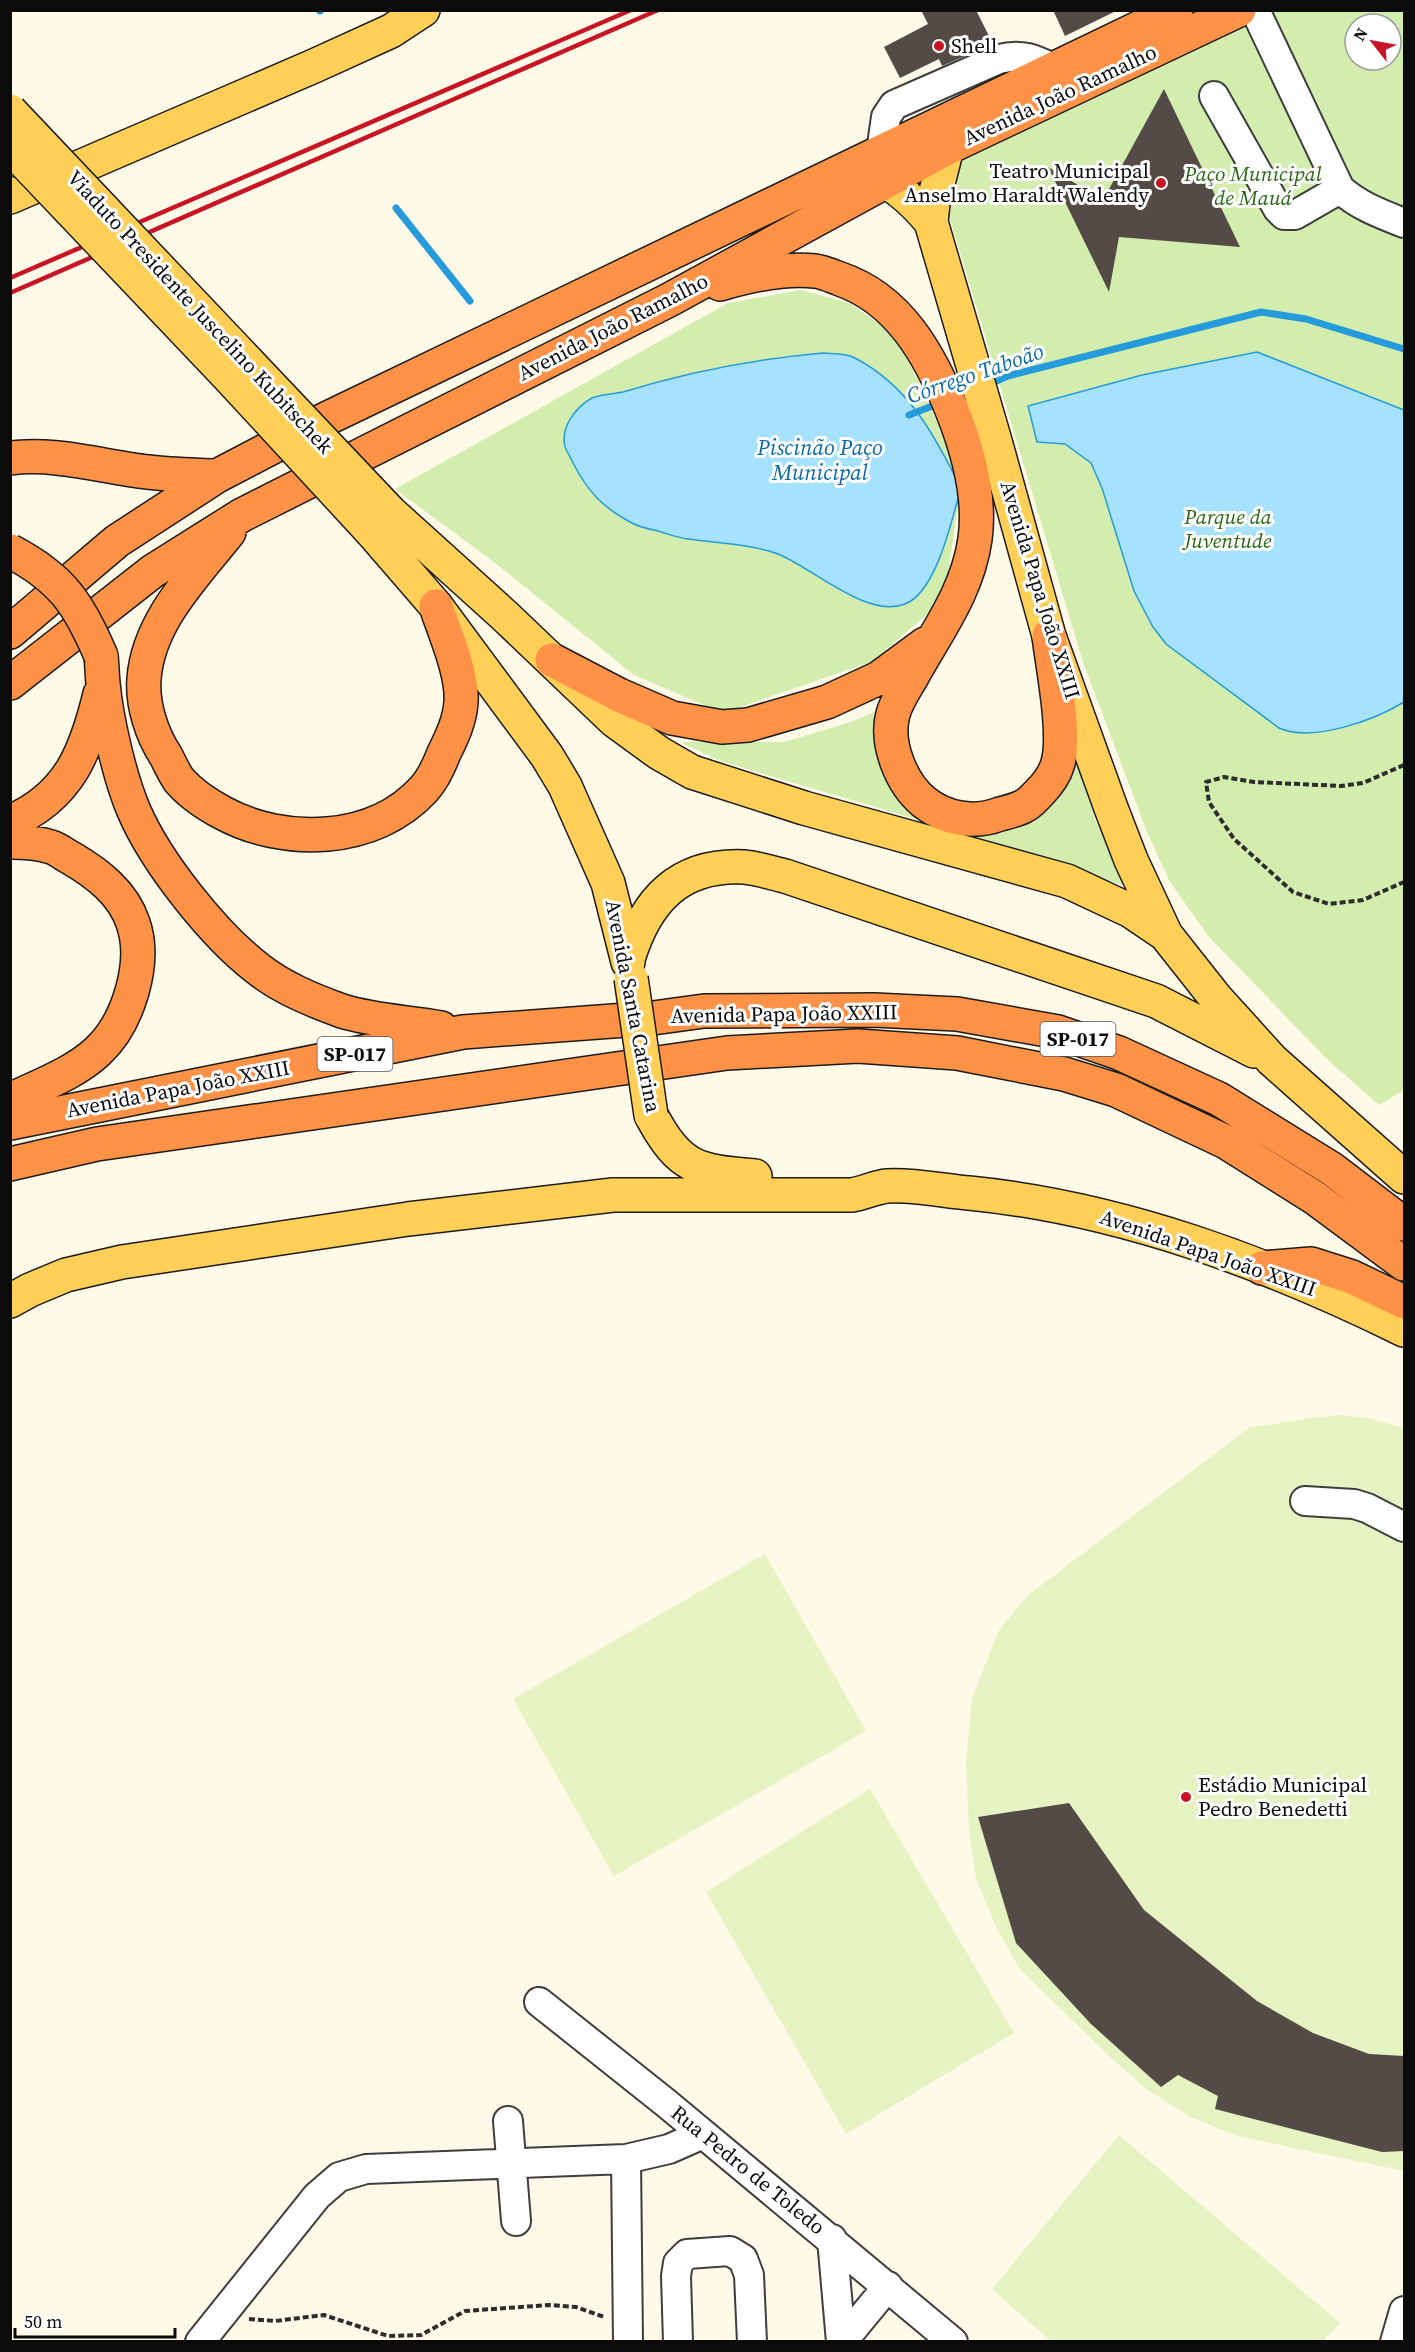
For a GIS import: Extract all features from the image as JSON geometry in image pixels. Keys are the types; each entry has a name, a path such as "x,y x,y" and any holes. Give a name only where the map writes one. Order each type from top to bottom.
{"highway":[{"name":"Avenida João Ramalho","path":"10,683 153,571 242,515 669,300 883,166 1054,69 1176,10"},
{"name":"Avenida João Ramalho","path":"883,166 947,148 1239,10"},
{"name":"Avenida João Ramalho","path":"10,632 117,541 217,476 328,418 852,166"},
{"path":"669,300 740,278 776,272 817,271 857,285 888,306 914,335 980,443 975,540 968,570 945,621 897,702 891,724 897,760 905,780 916,796 934,811 959,819 992,817 1027,806 1047,785 1058,763 1061,736 1049,636"},
{"path":"10,458 66,460 150,473 217,476"},
{"path":"242,515 172,605 154,638 144,680 147,713 156,742 180,781 210,806 240,822 273,832 308,836 351,830 362,828 382,818 403,806 424,789 455,731 461,703 460,683 436,606"},
{"path":"10,551 34,564 64,589 86,620 102,669 116,752 134,811 161,859 192,902 224,939 258,969 298,993 344,1011 463,1032"},
{"path":"552,660 619,695 672,718 722,727 773,719 827,702 879,678 933,638"},
{"path":"10,822 43,803 76,765 88,741 102,669"},
{"path":"10,842 53,847 94,872 113,889 134,924 136,958 135,987 120,1023 98,1051 67,1072 10,1101"},
{"name":"Avenida Papa João XXIII","path":"10,1123 463,1032 704,1011 874,1010 957,1014 1058,1032 1119,1053 1219,1099 1332,1168 1404,1224"},
{"name":"Avenida Papa João XXIII","path":"10,1164 97,1144 727,1053 858,1046 957,1053 1064,1074 1126,1095 1226,1142 1315,1198 1404,1264"},
{"path":"1262,1268 1311,1264 1352,1277 1404,1302"}],"main road":[{"path":"10,197 391,31 423,10"},
{"name":"Viaduto Presidente Juscelino Kubitschek","path":"10,111 381,522"},
{"name":"Viaduto Presidente Juscelino Kubitschek","path":"10,147 228,376 381,522"},
{"name":"Avenida Papa João XXIII","path":"947,148 933,203 931,222 966,342 980,443 1131,860 1166,935 1215,997 1272,1060 1404,1177"},
{"name":"Avenida Papa João XXIII","path":"852,166 883,166 931,222"},
{"path":"381,522 552,660 633,735 693,772 804,808 1067,881 1131,910 1166,935"},
{"name":"Avenida Santa Catarina","path":"381,522 436,606 547,756 565,786 609,883 629,968 651,1115 672,1149 690,1163 712,1172 887,1186"},
{"path":"629,968 636,932 661,896 671,887 702,871 719,867 747,867 816,886 1156,1001 1272,1060"},
{"name":"Avenida Papa João XXIII","path":"10,1300 66,1275 122,1262 408,1219 613,1195 852,1196 887,1186 1009,1197 1089,1212 1171,1235 1262,1268 1345,1300 1404,1330"}],"street":[{"path":"1255,10 1340,189 1352,200 1404,223"},
{"path":"1214,96 1278,209 1284,215 1295,215 1340,189"},
{"path":"1305,1501 1354,1504 1404,1527"},
{"name":"Rua Pedro de Toledo","path":"539,2002 832,2239 953,2342"},
{"path":"508,2121 516,2221"},
{"path":"200,2342 317,2196 339,2177 366,2169 626,2159 669,2149 703,2134"},
{"path":"626,2159 627,2337"},
{"path":"832,2239 842,2342"},
{"path":"678,2342 676,2276 678,2263 687,2254 730,2251 743,2259 749,2275 752,2342"},
{"path":"842,2342 888,2286"},
{"path":"1395,2342 1404,2311"}],"path":[{"path":"1404,765 1363,783 1341,786 1254,783 1224,777 1206,783 1209,802 1234,839 1260,859 1293,892 1329,904 1363,900 1404,882"},
{"path":"219,2318 275,2321 324,2315 388,2336 421,2335 465,2311 549,2305 576,2307 599,2314 627,2337"}],"green space":[{"name":"Parque da Juventude","path":"1275,11 1404,11 1404,1090 1379,1105 1328,1060 1209,937 1170,882 1147,832 1083,662 943,196 962,157"},
{"path":"801,290 849,303 894,334 921,386 962,479 944,600 871,662 723,713 634,675 494,562 395,489 728,303"},
{"path":"884,708 883,757 977,835 997,834 1034,822 1061,797 1078,748 1081,770 1095,820 1131,888 990,841 953,834 916,819 720,761 680,742 784,742 851,722"},
{"name":"Estádio Municipal Pedro Benedetti","path":"1340,1415 1368,1418 1404,1428 1404,2171 1237,2136 1191,2117 1149,2091 1111,2058 1019,1968 996,1927 976,1879 969,1830 966,1763 972,1698 999,1630 1027,1596 1250,1427"},
{"path":"765,1554 866,1731 614,1876 513,1699"},
{"path":"870,1789 1014,2033 846,2134 706,1892"},
{"path":"1119,2135 1340,2323 1323,2341 1051,2341 992,2289"}],"water":[{"path":"1257,352 1404,410 1404,702 1377,716 1325,731 1308,733 1279,728 1166,644 1153,627 1134,591 1102,488 1091,463 1065,444 1037,442 1028,406 1142,375"},
{"name":"Piscinão Paço Municipal","path":"823,353 851,356 874,369 891,383 930,431 961,488 948,535 934,570 916,597 905,604 890,607 857,598 778,554 745,546 680,538 635,524 597,498 579,473 565,447 565,432 571,418 580,407 595,397 722,367"}],"building":[{"name":"Shell","path":"921,10 976,10 993,44 942,66 939,59 900,78 884,47 928,24"},
{"path":"1053,10 1118,10 1065,36"},
{"name":"Teatro Municipal Anselmo Haraldt Walendy","path":"1164,89 1240,247 1119,237 1109,292 1048,167 1103,200"},
{"path":"1069,1803 1144,1910 1257,2001 1313,2033 1369,2054 1404,2056 1404,2151 1382,2152 1215,2109 1218,2096 1178,2075 1161,2087 1091,2024 1016,1943 978,1817"}],"waterway":[{"name":"Córrego Taboão","path":"396,208 470,301"},
{"name":"Córrego Taboão","path":"987,385 1008,376 1261,312 1306,319 1404,349"},
{"name":"Córrego Taboão","path":"909,415 940,403"}],"railway":[{"path":"10,278 631,10"},
{"path":"10,293 658,10"}],"place":[{"name":"Shell","path":"939,46"},
{"name":"Teatro Municipal Anselmo Haraldt Walendy","path":"1161,183"},
{"name":"Estádio Municipal Pedro Benedetti","path":"1186,1797"}],"park label":[{"name":"Paço Municipal de Mauá","path":"1253,186"}]}
